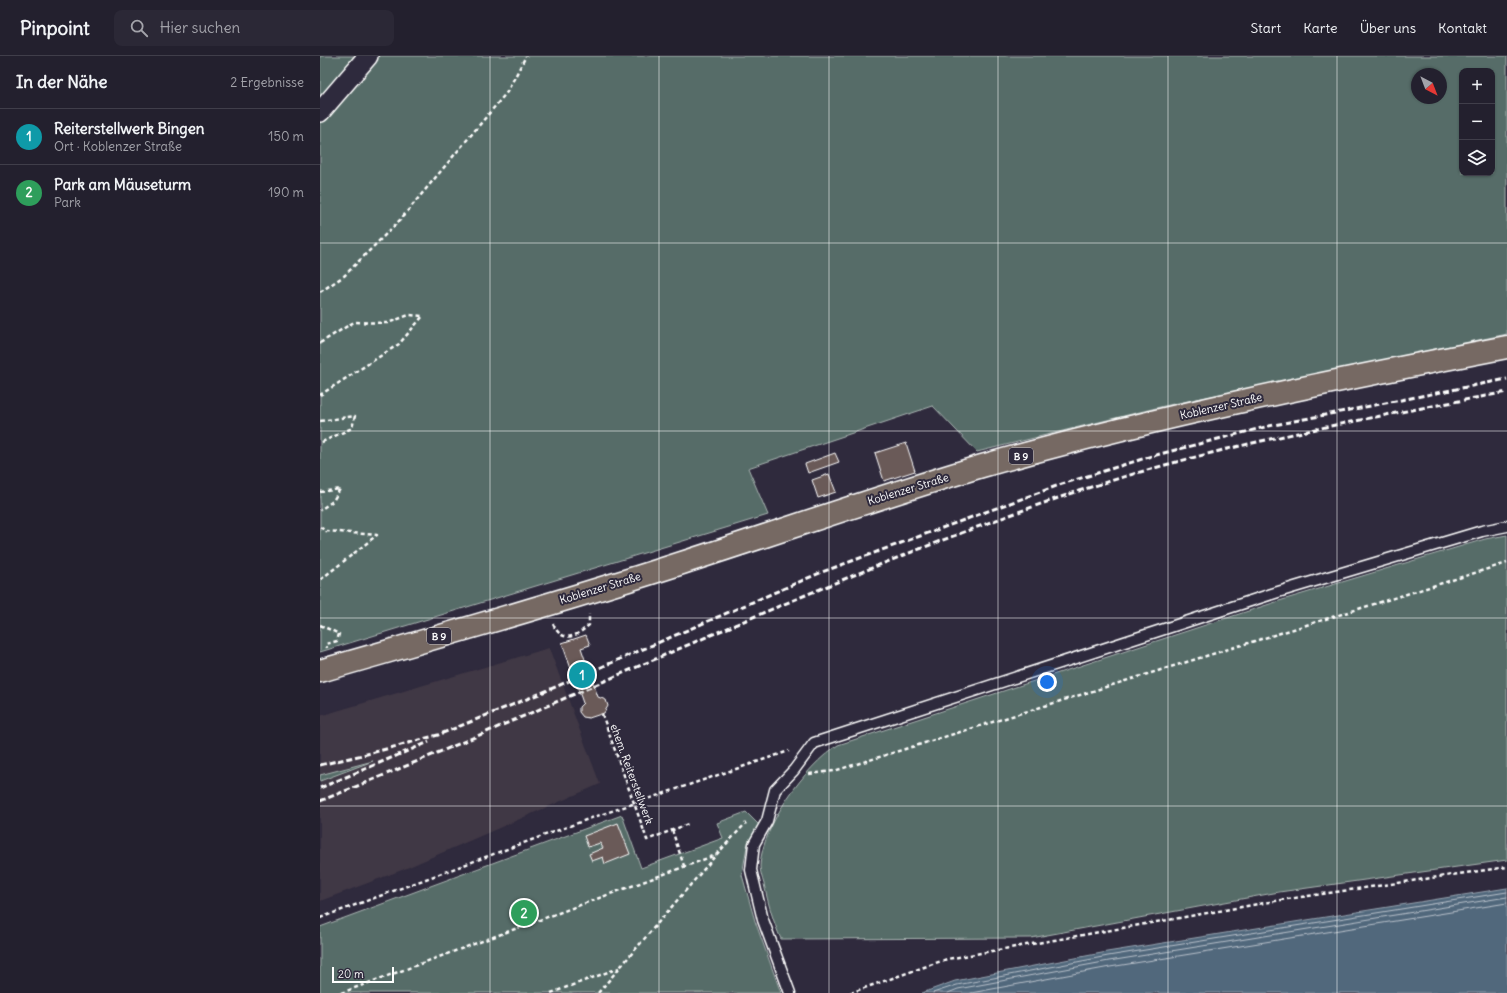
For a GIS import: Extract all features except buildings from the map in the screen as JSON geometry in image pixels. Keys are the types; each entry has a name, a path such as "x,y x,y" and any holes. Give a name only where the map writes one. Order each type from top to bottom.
{"main road":[{"name":"Koblenzer Straße","path":"320,671 545,606 686,562 848,507 1051,448 1230,404 1365,374 1507,347"}],"street":[{"path":"320,112 368,56"}],"lane":[{"path":"790,993 763,920 751,870 754,844 767,822 775,790 794,770 814,743 1278,592 1482,531 1507,526"}],"path":[{"path":"320,292 344,276 400,220 507,92 526,56"},
{"path":"320,343 354,322 388,323 409,315 423,316 399,344 320,395"},
{"path":"320,421 355,416 352,428 320,443"},
{"path":"320,492 340,490 333,502 320,510"},
{"path":"320,527 326,531 377,535 320,580"},
{"path":"794,770 811,775 834,771 1507,563"},
{"path":"554,626 558,633 564,636 575,637 589,625 589,616"},
{"path":"320,625 339,634 337,641"},
{"name":"ehem. Reiterstellwerk","path":"602,714 647,840 672,830"},
{"path":"320,918 594,817 814,743"},
{"path":"598,993 716,855 752,818"},
{"path":"684,866 672,830 688,824"},
{"path":"341,993 716,855"},
{"path":"850,993 947,959 1281,900 1507,867"},
{"path":"550,993 620,968"}],"shaded area":[{"path":"549,648 600,784 402,870 320,901 320,781 368,763 320,775 320,716"}],"green space":[{"path":"320,56 1507,56 1507,334 1164,406 977,452 933,406 748,468 768,515 320,652"},
{"path":"1507,535 1507,860 1279,892 1031,938 781,939 771,912 761,872 760,866 763,850 768,833 787,798 812,767 838,745 1279,601 1485,539"},
{"path":"373,761 320,781 320,775"},
{"path":"746,812 759,825 747,846 742,875 755,921 781,993 320,993 320,927 622,815 641,868 723,838 717,823"}],"water":[{"path":"1507,888 1507,993 922,993 955,981 1107,952"}],"railway":[{"path":"320,765 438,735 539,694 822,572 1062,484 1152,456 1269,426 1507,379"},
{"path":"320,801 506,724 690,644 876,566 969,530 1064,496 1173,463 1283,436 1507,392"},
{"path":"320,788 429,742"}],"place":[{"name":"Reiterstellwerk Bingen","path":"582,675"},
{"name":"Park am Mäuseturm","path":"524,913"}]}
